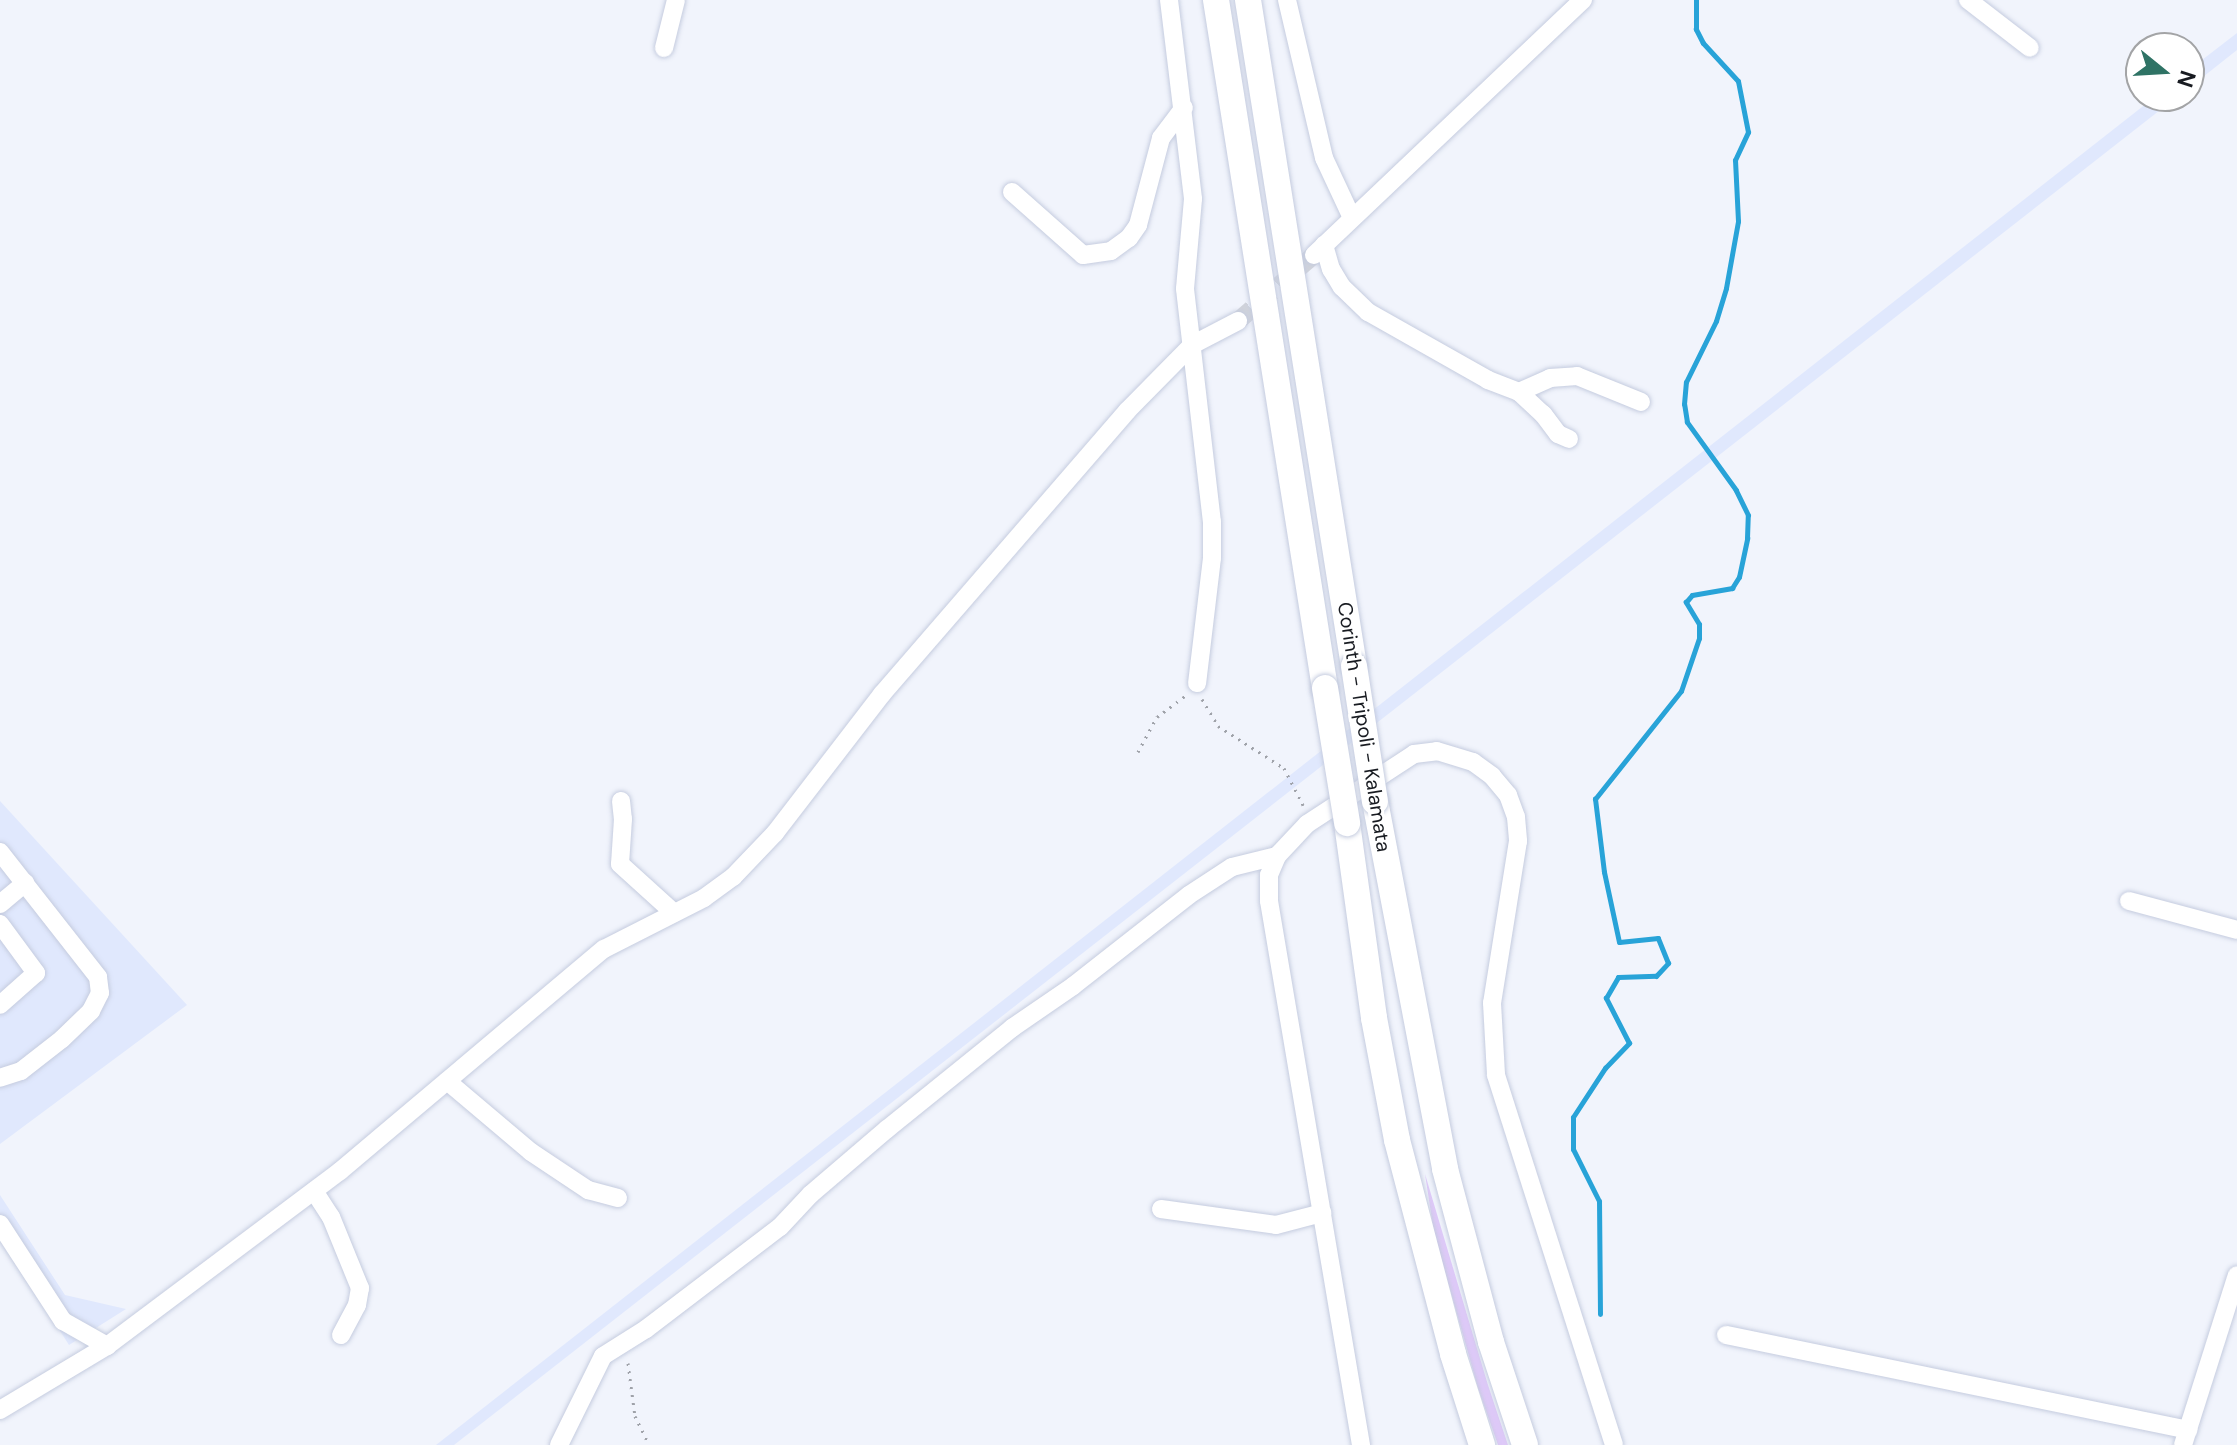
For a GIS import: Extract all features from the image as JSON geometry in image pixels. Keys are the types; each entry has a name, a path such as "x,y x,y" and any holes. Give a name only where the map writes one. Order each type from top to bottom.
{"highway":[{"name":"Corinth - Tripoli - Kalamata","path":"1216,0 1347,823 1374,1018 1397,1140 1431,1277 1480,1440"},
{"name":"Corinth - Tripoli - Kalamata","path":"1248,0 1375,801 1445,1169 1491,1342 1525,1445"}],"street":[{"path":"664,48 676,0"},
{"path":"1159,0 1171,8 1184,108 1193,199 1185,289 1212,522 1212,558 1197,683"},
{"path":"1287,0 1321,147 1352,218"},
{"path":"1968,0 2030,48"},
{"path":"1569,439 1558,434 1543,414 1519,392 1488,380 1368,312 1342,287 1319,250 1576,1"},
{"path":"1012,192 1083,255 1111,251 1129,238 1138,225 1161,138 1184,108"},
{"path":"0,1410 107,1346 314,1191 604,949 704,898 755,856 882,694 1127,411 1192,345 1238,321"},
{"path":"1519,392 1550,378 1577,376 1641,402"},
{"path":"1361,1445 1269,901 1269,875 1277,856 1307,824 1414,754 1437,751 1473,762 1508,795 1516,817 1518,841 1493,988 1496,1075 1614,1445"},
{"path":"621,801 620,864 674,913"},
{"path":"0,852 98,977 100,993 91,1011 62,1039 21,1071 0,1078"},
{"path":"559,1445 595,1366 603,1356 635,1336 780,1227 854,1157 1012,1028 1073,986 1189,895 1232,867 1277,856"},
{"path":"0,904 25,883"},
{"path":"2129,901 2237,930"},
{"path":"0,924 36,973 0,1005"},
{"path":"447,1081 531,1152 588,1190 618,1198"},
{"path":"314,1191 331,1217 360,1288 357,1305 341,1335"},
{"path":"1161,1209 1276,1225 1322,1213"},
{"path":"0,1224 63,1321 107,1346"},
{"path":"1726,1335 2185,1437 2237,1275"}],"path":[{"path":"1138,752 1157,717 1182,699 1197,683"},
{"path":"1197,683 1204,707 1218,726 1284,768 1291,776 1299,792 1307,824"},
{"path":"635,1336 627,1370 635,1416 649,1445"}],"shaded area":[{"path":"2237,33 2237,50 2205,75 2205,58"},
{"path":"2136,112 2158,112 454,1445 436,1445"},
{"path":"0,801 187,1005 0,1144"},
{"path":"1425,1174 1508,1445 1498,1445 1478,1388 1434,1233"},
{"path":"0,1195 65,1295 126,1309 69,1345 0,1236"}],"waterway":[{"path":"1600,1314 1599,1201 1573,1149 1573,1117 1605,1068 1629,1043 1606,998 1618,977 1656,976 1668,963 1658,938 1619,942 1604,872 1595,799 1681,691 1699,638 1699,624 1686,602 1692,595 1732,588 1739,577 1747,538 1748,515 1736,490 1687,422 1684,404 1686,382 1716,321 1726,288 1738,221 1735,160 1748,132 1738,81 1703,43 1696,29 1696,0"}],"tunnel":[{"path":"1238,321 1314,255"}]}
